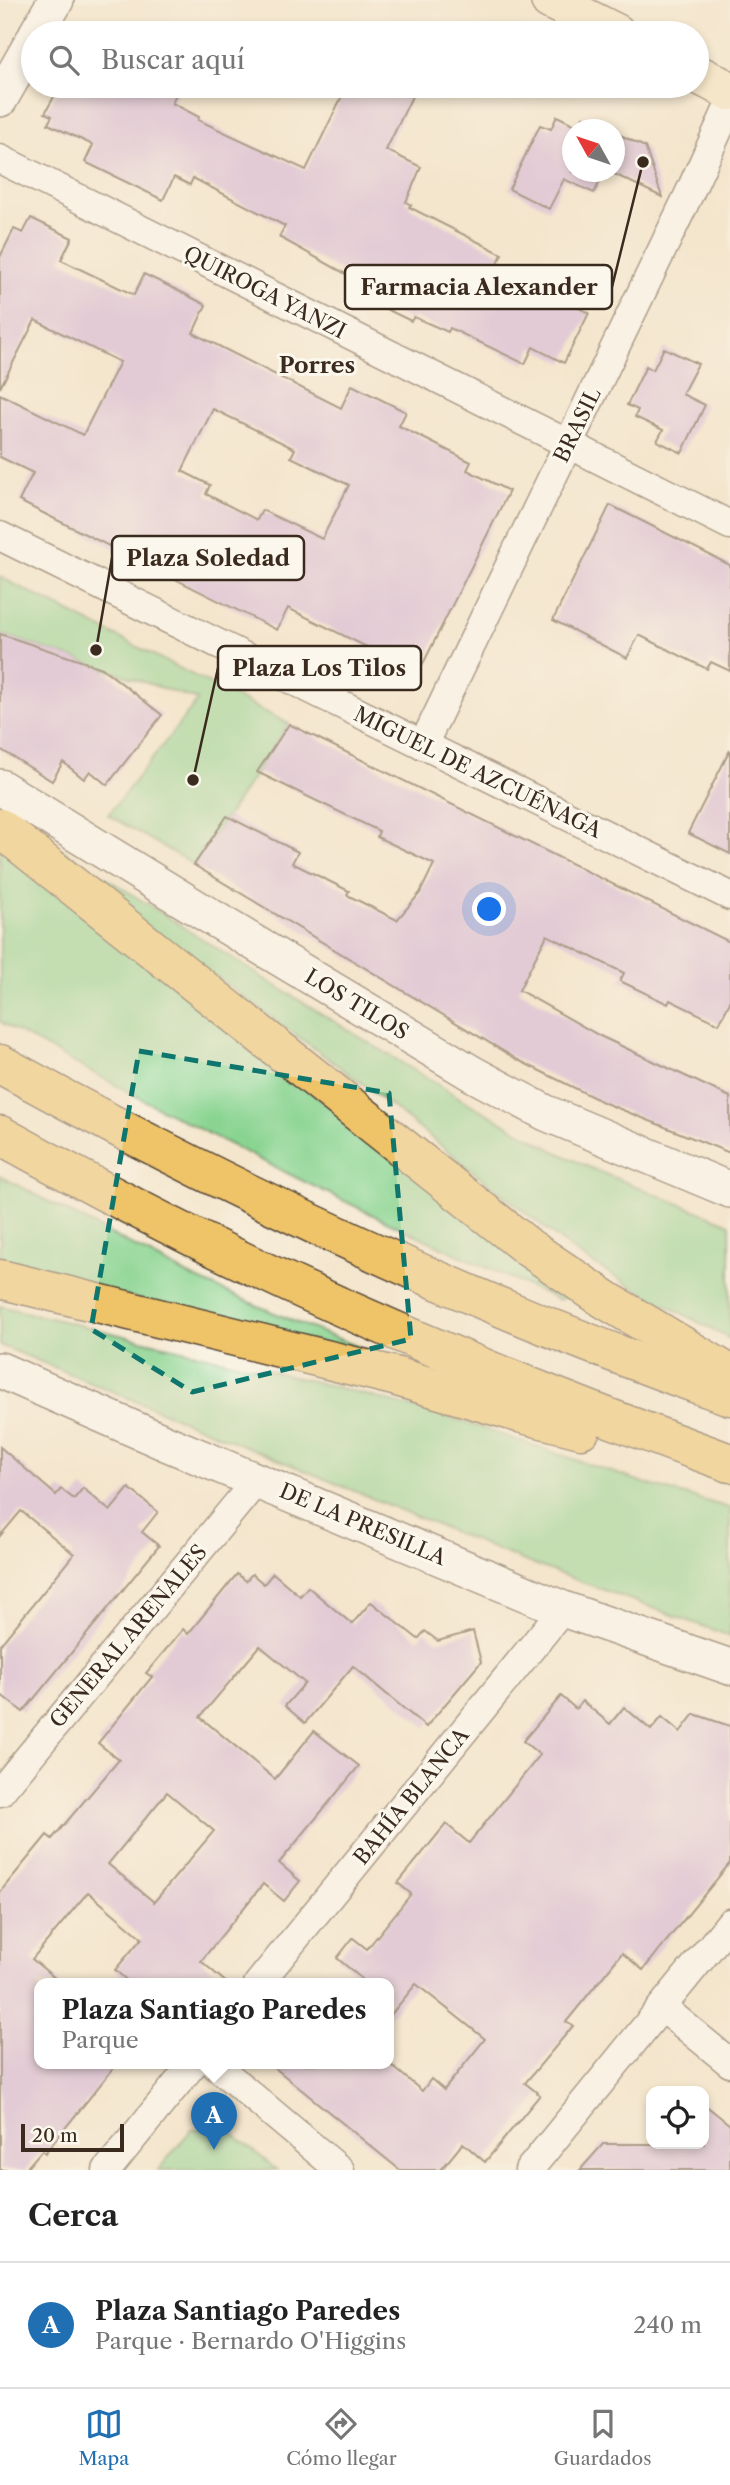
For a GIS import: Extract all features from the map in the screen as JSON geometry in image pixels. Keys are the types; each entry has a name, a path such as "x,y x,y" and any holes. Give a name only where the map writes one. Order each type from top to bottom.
{"highway":[{"path":"0,828 529,1248 606,1300 730,1374"},
{"path":"0,1064 189,1164 389,1261 560,1333 730,1396"},
{"path":"0,1135 92,1186 312,1294 527,1386 730,1464"},
{"path":"0,1279 381,1373 519,1413 730,1464"}],"main road":[{"path":"550,0 592,21"},
{"path":"709,80 730,91"}],"street":[{"path":"44,21 56,0"},
{"path":"0,99 21,62"},
{"name":"BRASIL","path":"423,745 730,104"},
{"name":"QUIROGA YANZI","path":"0,159 730,525"},
{"name":"MIGUEL DE AZCUÉNAGA","path":"0,536 730,896"},
{"name":"LOS TILOS","path":"0,787 473,1074 546,1113 730,1190"},
{"name":"DE LA PRESILLA","path":"0,1370 563,1609 730,1667"},
{"name":"GENERAL ARENALES","path":"0,1792 257,1480"},
{"name":"BAHÍA BLANCA","path":"263,1978 563,1609"},
{"path":"529,2170 730,1923"},
{"path":"662,2007 730,2063"},
{"path":"107,2170 189,2069"},
{"path":"220,2069 340,2170"}],"highlighted area":[{"path":"139,1051 389,1093 411,1339 192,1392 91,1329"}],"green space":[{"path":"0,577 289,724 194,865 108,815 198,700 0,634"},
{"path":"39,835 271,983 468,1103 595,1170 730,1224 730,1339 632,1287 579,1255 367,1087 116,904"},
{"path":"0,843 565,1295 564,1298 559,1300 488,1268 276,1168 137,1097 0,1022"},
{"path":"0,1176 192,1277 390,1359 0,1266"},
{"path":"0,1306 328,1385 452,1418 650,1485 730,1508 730,1636 519,1559 0,1345"},
{"path":"225,2127 277,2170 158,2170 191,2130"}],"building":[{"path":"53,98 174,98 172,103 199,117 198,120 306,170 341,98 411,98 386,150 421,167 406,202 411,205 409,207 502,254 497,265 589,313 564,363 533,347 525,364 450,328 448,332 414,317 411,321 349,291 355,279 279,237 285,226 193,178 190,185 174,177 163,200 85,162 93,145 48,124 52,116 45,113"},
{"path":"557,116 563,119 562,182 549,209 509,189 540,125 551,129"},
{"path":"625,137 645,147 662,197 625,179"},
{"path":"570,182 600,182 594,193"},
{"path":"31,218 72,238 61,260 134,295 144,274 206,305 193,333 341,408 352,385 406,412 399,426 471,462 467,470 509,491 418,674 406,668 398,682 368,669 377,652 288,608 277,630 19,501 33,473 0,457 0,394 83,435 120,362 35,320 0,388 0,257 14,229 23,233","holes":["213,409 295,449 291,457 349,485 322,539 262,510 257,520 206,494 210,485 182,471"]},
{"path":"664,348 698,364 682,394 705,405 682,453 657,441 663,430 635,417 638,410 627,405 646,366 653,370"},
{"path":"610,505 730,565 730,671 711,662 707,669 639,635 627,658 553,620"},
{"path":"0,634 102,668 162,715 107,785 90,771 84,779 63,762 52,781 0,749"},
{"path":"289,724 730,942 730,1002 719,1024 670,1000 668,1004 620,981 624,973 547,935 519,990 600,1036 730,1097 730,1153 605,1103 518,1060 194,865 227,816 298,852 292,863 349,891 347,895 397,920 420,893 434,864 377,837 379,831 257,772"},
{"path":"730,750 730,854 688,833"},
{"path":"0,1447 56,1495 61,1489 74,1499 83,1488 110,1511 129,1488 158,1512 142,1532 159,1546 23,1712 0,1694 0,1645 74,1554 21,1511 0,1536"},
{"path":"273,1573 300,1596 308,1587 352,1624 371,1602 418,1639 425,1631 438,1641 473,1631 481,1662 426,1727 353,1666 305,1723 285,1706 305,1683 260,1646 200,1717 275,1779 314,1731 359,1766 279,1863 300,1881 284,1901 263,1884 201,1961 221,1978 124,1978 115,1970 142,1938 88,1892 32,1959 55,1978 34,1978 34,2069 113,2069 45,2153 42,2150 25,2170 0,2170 0,1892 47,1835 52,1839 119,1760 98,1743 152,1677 146,1673 183,1629 188,1634 237,1574 246,1581 252,1574 264,1584","holes":["167,1792 214,1831 154,1902 108,1864"]},
{"path":"561,1696 576,1709 582,1701 610,1724 624,1707 651,1730 662,1717 680,1732 694,1714 730,1726 730,1863 643,1970 622,1953 566,2022 573,2026 525,2083 540,2095 485,2162 463,2143 441,2170 400,2170 276,2069 394,2067 422,2091 431,2079 444,2090 485,2039 416,1984 394,2011 394,1978 361,1978 337,1958 353,1938 367,1949 411,1894 398,1883 446,1824 469,1843 540,1755 523,1741"},
{"path":"709,2108 730,2125 730,2170 580,2170 603,2144 646,2144 646,2149 709,2149"}],"place":[{"name":"Farmacia Alexander","path":"643,162"},
{"name":"Plaza Soledad","path":"96,650"},
{"name":"Plaza Los Tilos","path":"193,780"},
{"name":"Plaza Santiago Paredes","path":"214,2150"}],"district":[{"name":"Porres","path":"317,365"}]}
